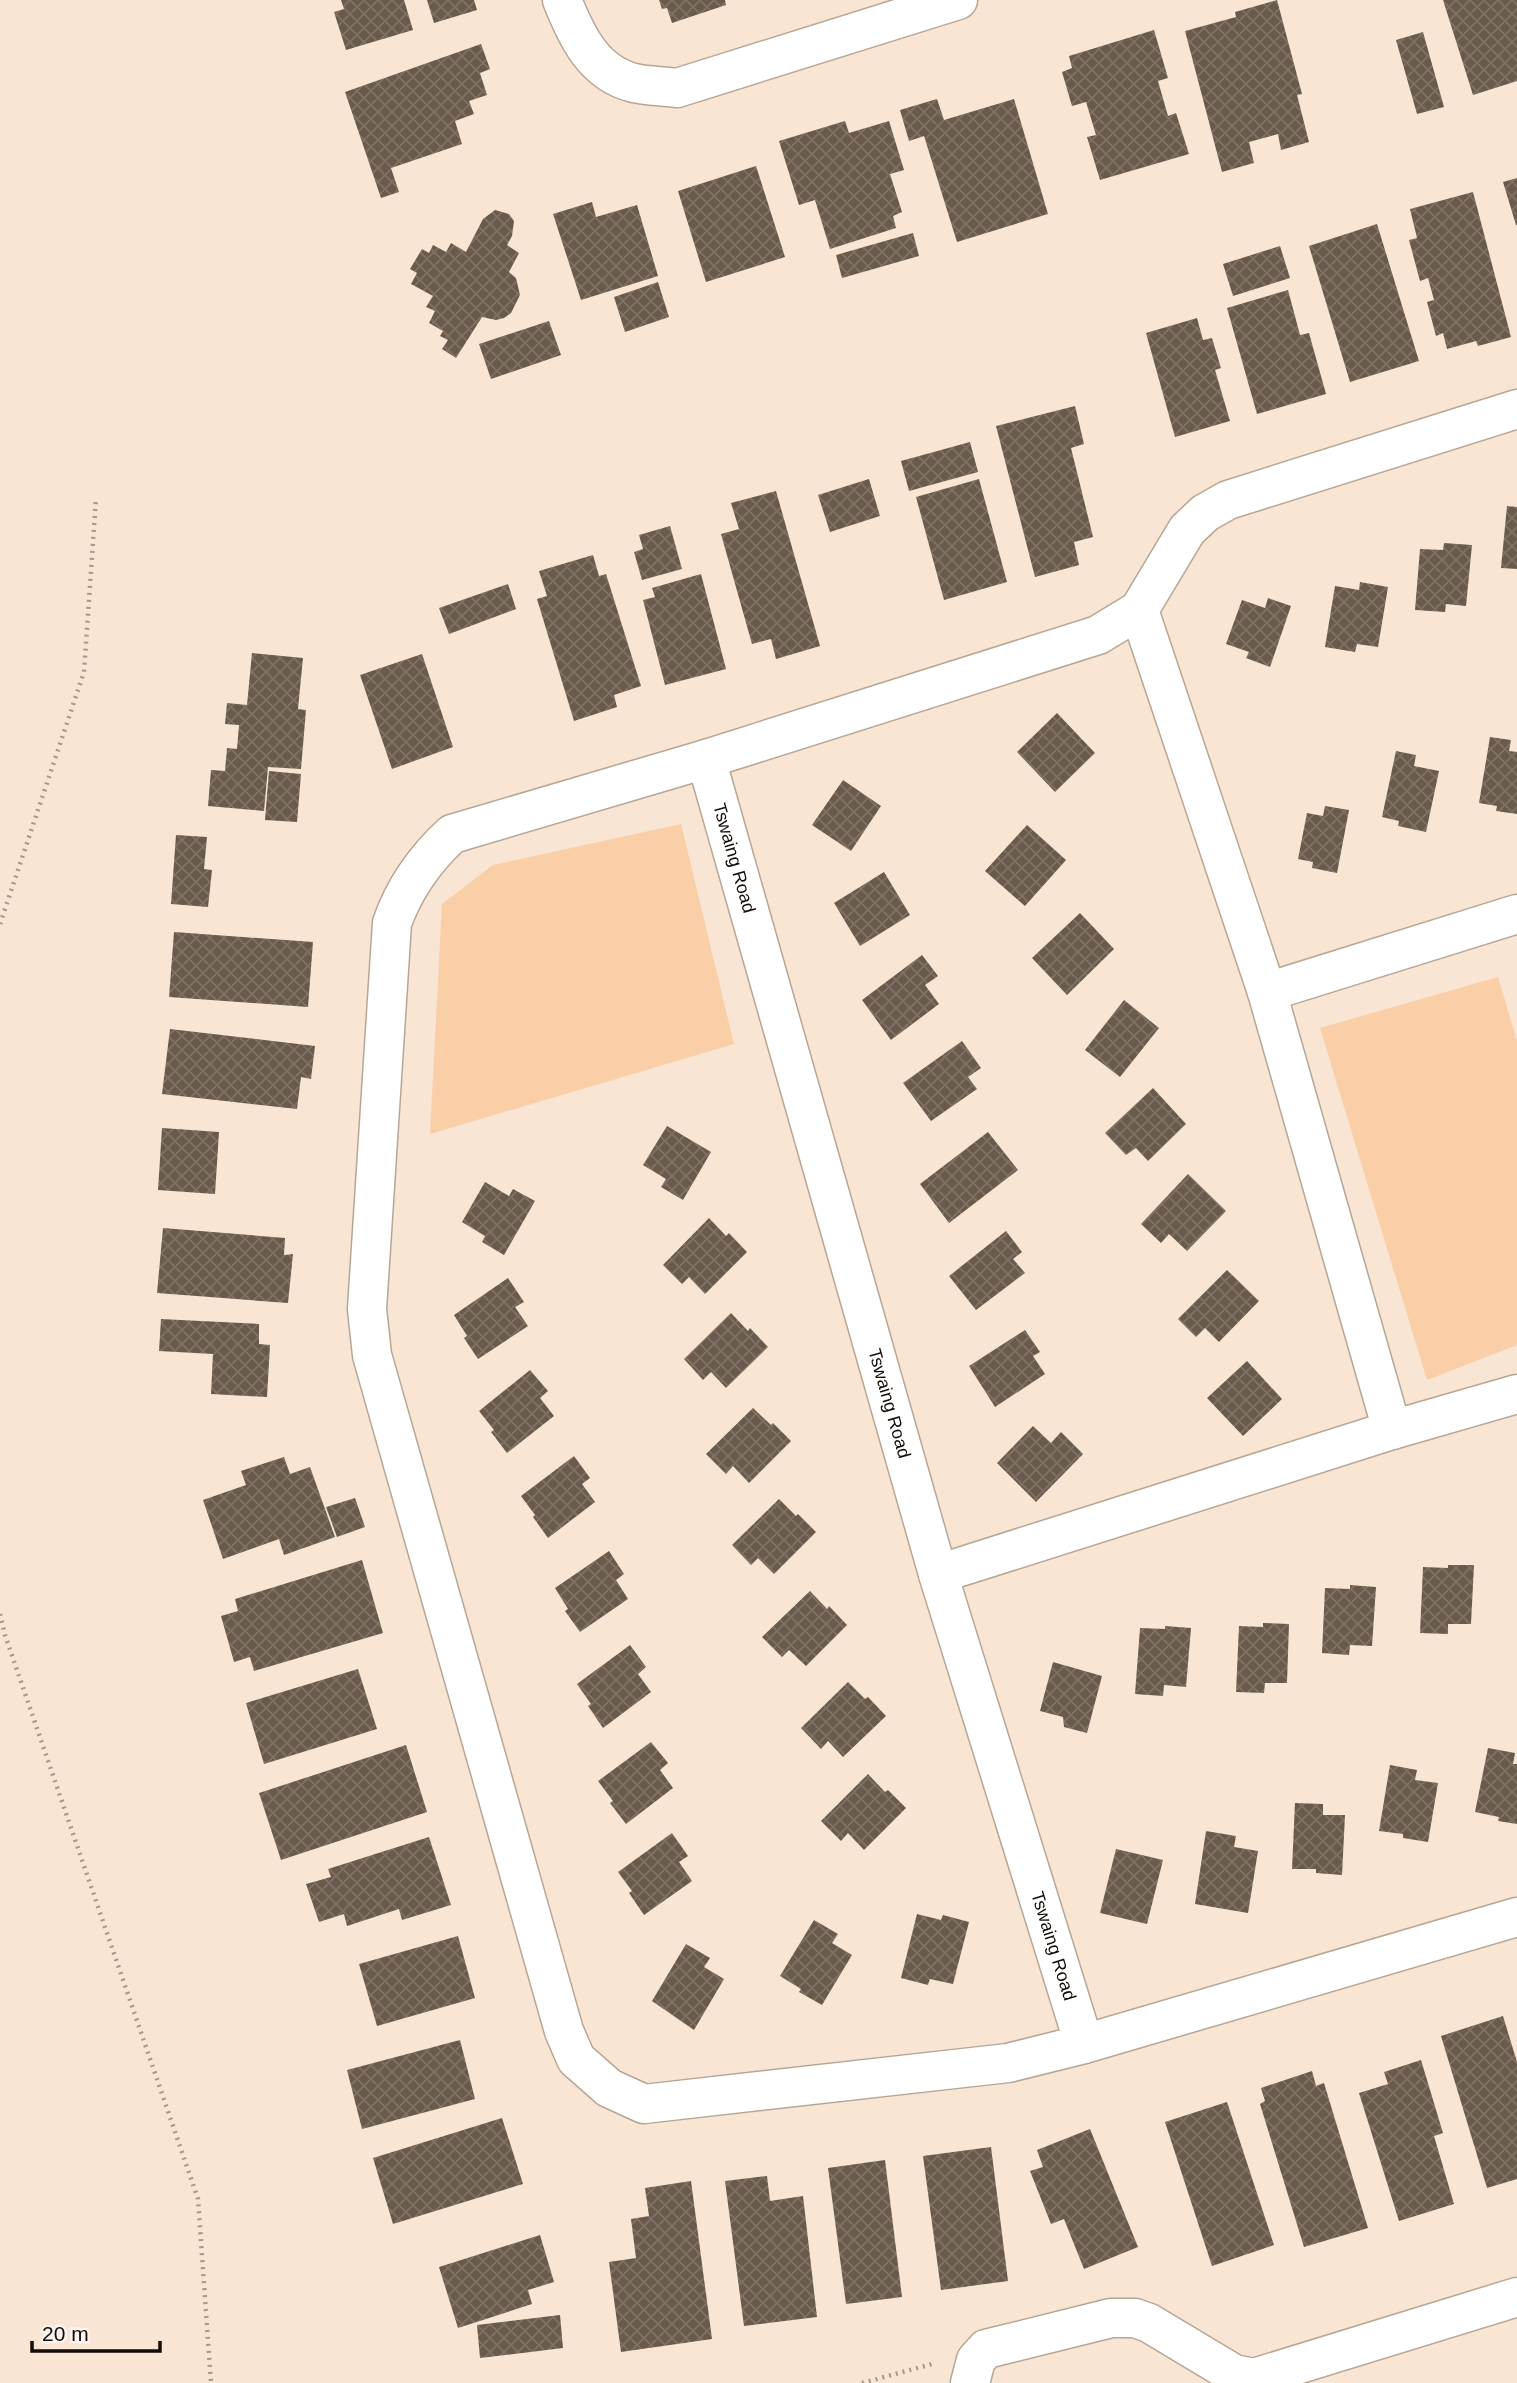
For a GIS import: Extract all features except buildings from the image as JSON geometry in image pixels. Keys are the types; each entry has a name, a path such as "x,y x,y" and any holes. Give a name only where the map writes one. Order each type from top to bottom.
{"street":[{"path":"562,0 583,47 605,70 632,83 677,88 958,0"},
{"path":"1517,409 1228,500 1205,513 1187,530 1139,610 1098,635 706,759 452,834 436,849 400,900 392,923 367,1309 372,1355 564,2031 576,2059 609,2088 644,2104 1008,2063 1517,1917"},
{"path":"1139,610 1267,992 1392,1430"},
{"name":"Tswaing Road","path":"706,759 938,1574 1084,2043"},
{"path":"1267,992 1517,914"},
{"path":"938,1574 1392,1430 1517,1394"},
{"path":"970,2383 975,2360 986,2349 1111,2318 1135,2318 1149,2323 1234,2374 1254,2378 1517,2297"}],"path":[{"path":"0,924 83,672 96,498"},
{"path":"0,1614 198,2199 211,2383"},
{"path":"862,2383 986,2349"}],"shaded area":[{"path":"681,824 734,1044 430,1134 442,904 493,865"},
{"path":"1498,977 1517,1041 1517,1345 1427,1380 1320,1028"}]}
